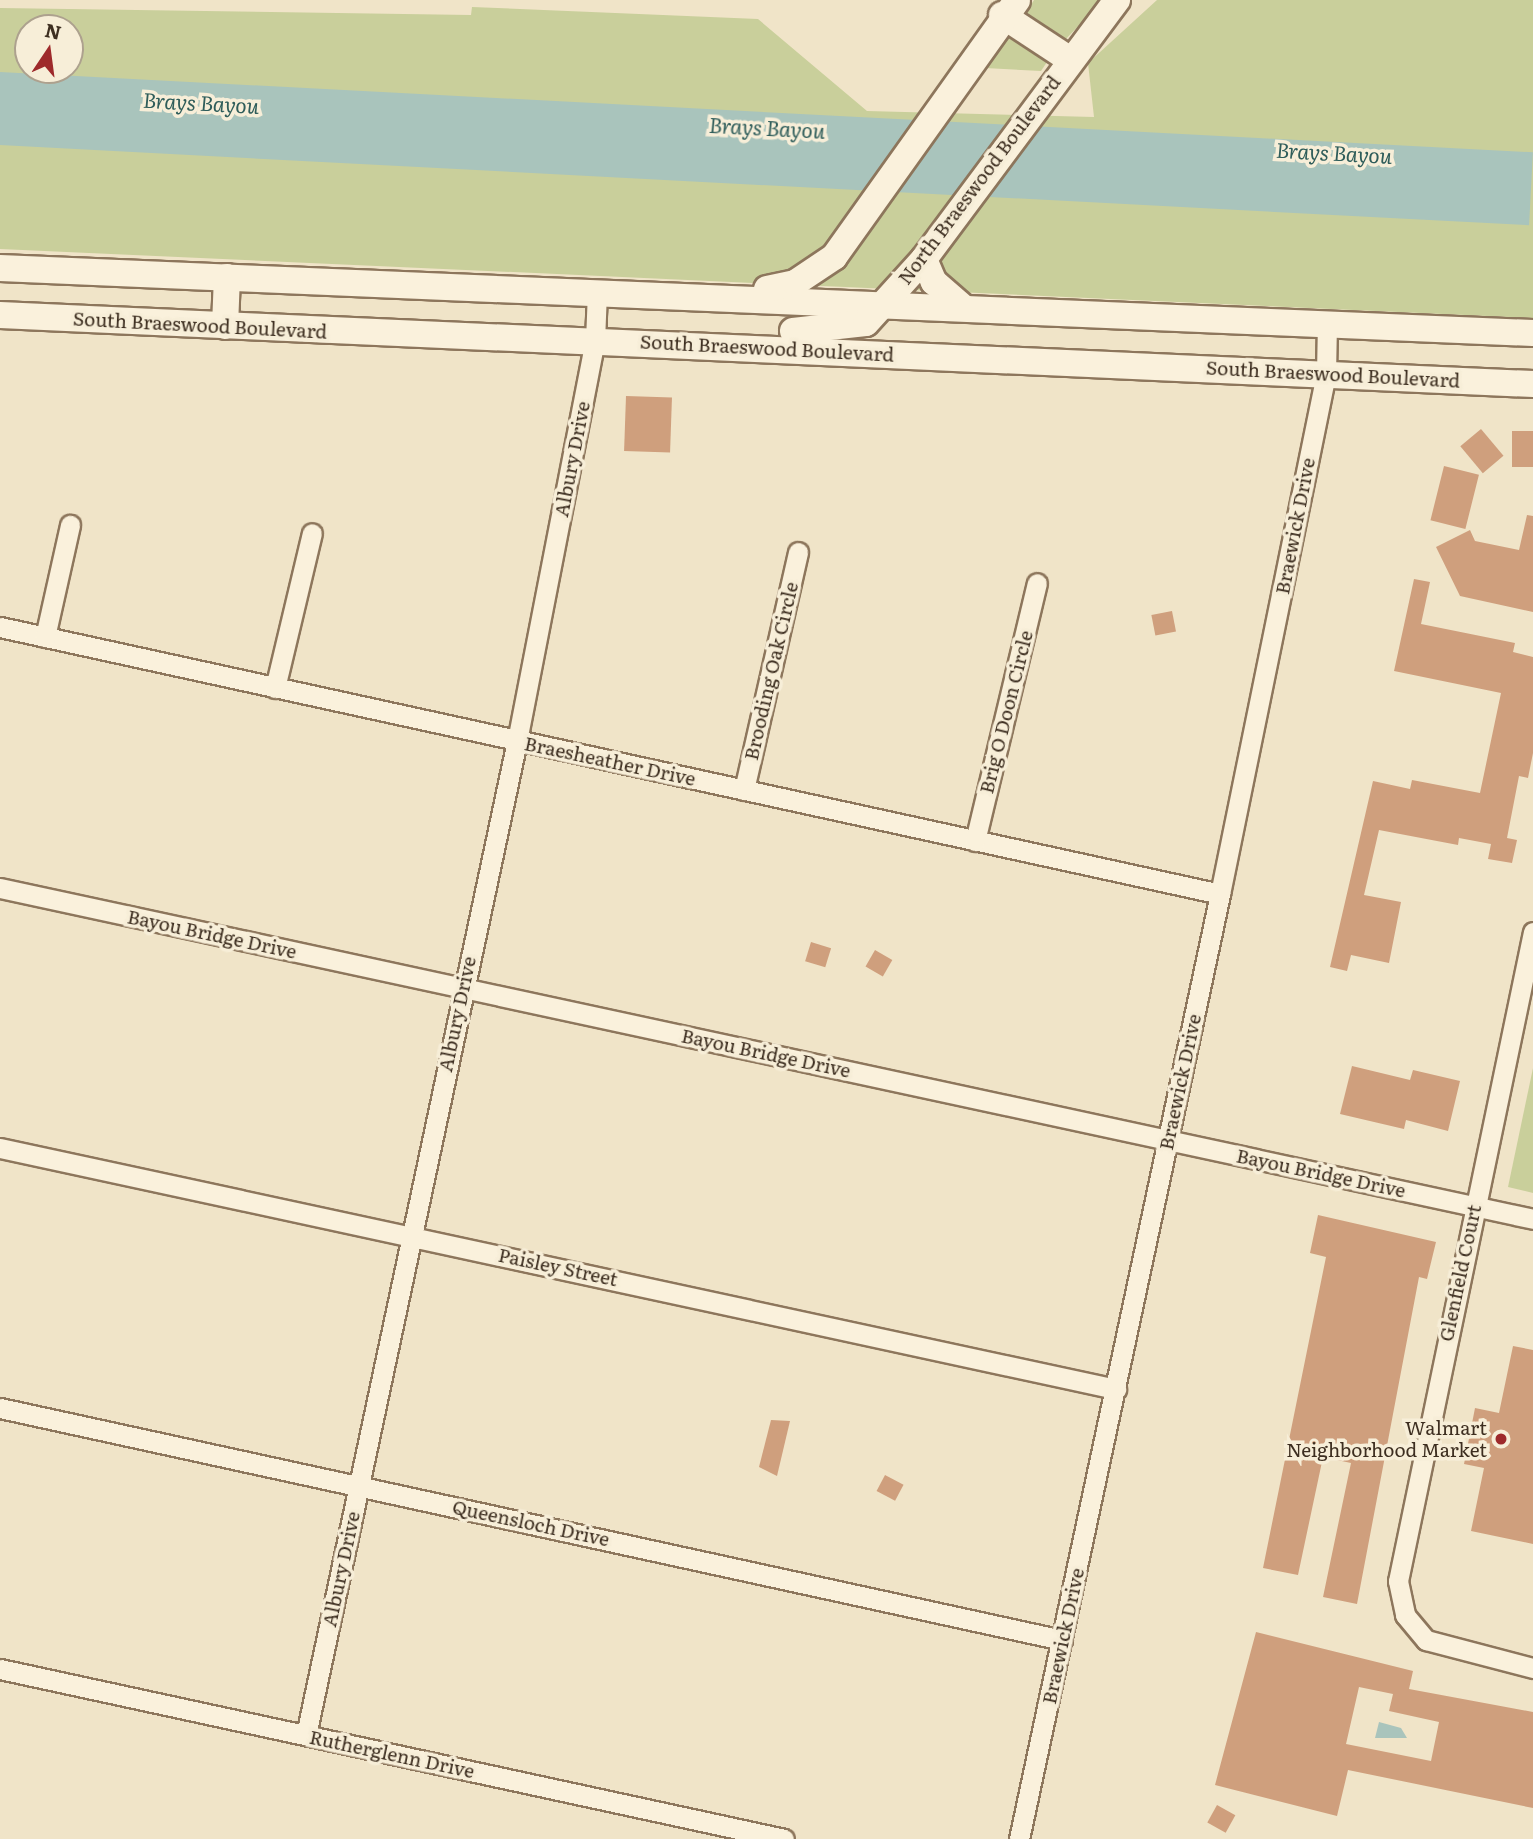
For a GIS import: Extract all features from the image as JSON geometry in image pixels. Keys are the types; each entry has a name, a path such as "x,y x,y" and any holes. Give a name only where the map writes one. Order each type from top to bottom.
{"main road":[{"name":"North Braeswood Boulevard","path":"698,342 737,331 851,329 885,303 924,259 1069,59 1117,0"},
{"path":"738,295 795,283 820,270 858,226 1010,8 1069,59"},
{"path":"924,259 934,282 962,306"},
{"path":"0,268 597,292 738,295 1533,332"},
{"path":"225,326 227,277"},
{"name":"South Braeswood Boulevard","path":"0,316 595,341 698,342 1533,384"}],"street":[{"name":"Albury Drive","path":"306,1735 409,1235 517,741 595,341 597,292"},
{"name":"Braewick Drive","path":"1019,1839 1220,894 1326,374 1327,322"},
{"path":"45,637 70,525"},
{"path":"275,688 312,533"},
{"name":"Brooding Oak Circle","path":"744,790 797,552"},
{"name":"Brig O Doon Circle","path":"975,841 1037,583"},
{"name":"Braesheather Drive","path":"0,628 1220,894"},
{"name":"Bayou Bridge Drive","path":"0,888 1533,1219"},
{"name":"Glenfield Court","path":"1533,932 1400,1559 1405,1615 1426,1640 1445,1649 1533,1668"},
{"name":"Paisley Street","path":"0,1148 1116,1389"},
{"name":"Queensloch Drive","path":"0,1408 1062,1640"},
{"name":"Rutherglenn Drive","path":"0,1669 306,1735 745,1835 784,1839"}],"green space":[{"path":"1034,0 1103,0 1065,40 1025,14"},
{"path":"1157,0 1533,0 1533,318 0,249 0,8 471,15 472,7 758,19 867,111 1094,117 1088,63"},
{"path":"1007,35 1047,62 1041,71 985,68"},
{"path":"1533,1068 1533,1193 1508,1187"}],"water":[{"name":"Brays Bayou","path":"0,72 14,73 14,84 84,84 84,76 1533,152 1529,225 0,145"},
{"path":"1379,1722 1401,1728 1407,1738 1375,1738"}],"building":[{"path":"626,396 672,398 670,453 624,451"},
{"path":"1481,429 1503,456 1483,473 1460,446"},
{"path":"1512,431 1533,431 1533,467 1512,467"},
{"path":"1444,466 1479,475 1465,529 1430,520"},
{"path":"1527,515 1533,516 1533,612 1460,596 1436,547 1470,530 1475,541 1519,550"},
{"path":"1414,579 1430,582 1421,624 1515,643 1513,652 1533,657 1533,753 1528,778 1519,776 1507,838 1517,840 1512,863 1488,859 1491,844 1459,838 1458,845 1379,830 1364,895 1401,902 1389,963 1351,955 1347,971 1330,967 1373,781 1410,789 1412,780 1480,793 1501,693 1394,671"},
{"path":"1172,611 1176,632 1155,636 1151,615"},
{"path":"811,942 831,948 825,967 805,961"},
{"path":"875,950 892,960 883,976 866,966"},
{"path":"1352,1066 1410,1080 1413,1070 1460,1081 1448,1131 1406,1120 1404,1129 1340,1114"},
{"path":"1318,1215 1436,1242 1427,1279 1419,1277 1357,1604 1323,1597 1351,1463 1323,1457 1298,1575 1263,1568 1326,1257 1310,1253"},
{"name":"Walmart Neighborhood Market","path":"1513,1346 1533,1350 1533,1544 1471,1531 1484,1468 1464,1464 1475,1408 1499,1413"},
{"path":"771,1420 790,1421 777,1476 759,1467"},
{"path":"885,1475 904,1485 895,1501 877,1491"},
{"path":"1256,1632 1413,1671 1409,1689 1533,1712 1533,1808 1348,1770 1337,1816 1215,1785","holes":["1359,1687 1393,1694 1389,1711 1439,1722 1431,1761 1346,1744"]},
{"path":"1217,1805 1235,1815 1226,1833 1207,1822"}],"place":[{"name":"Walmart Neighborhood Market","path":"1501,1439"}]}
